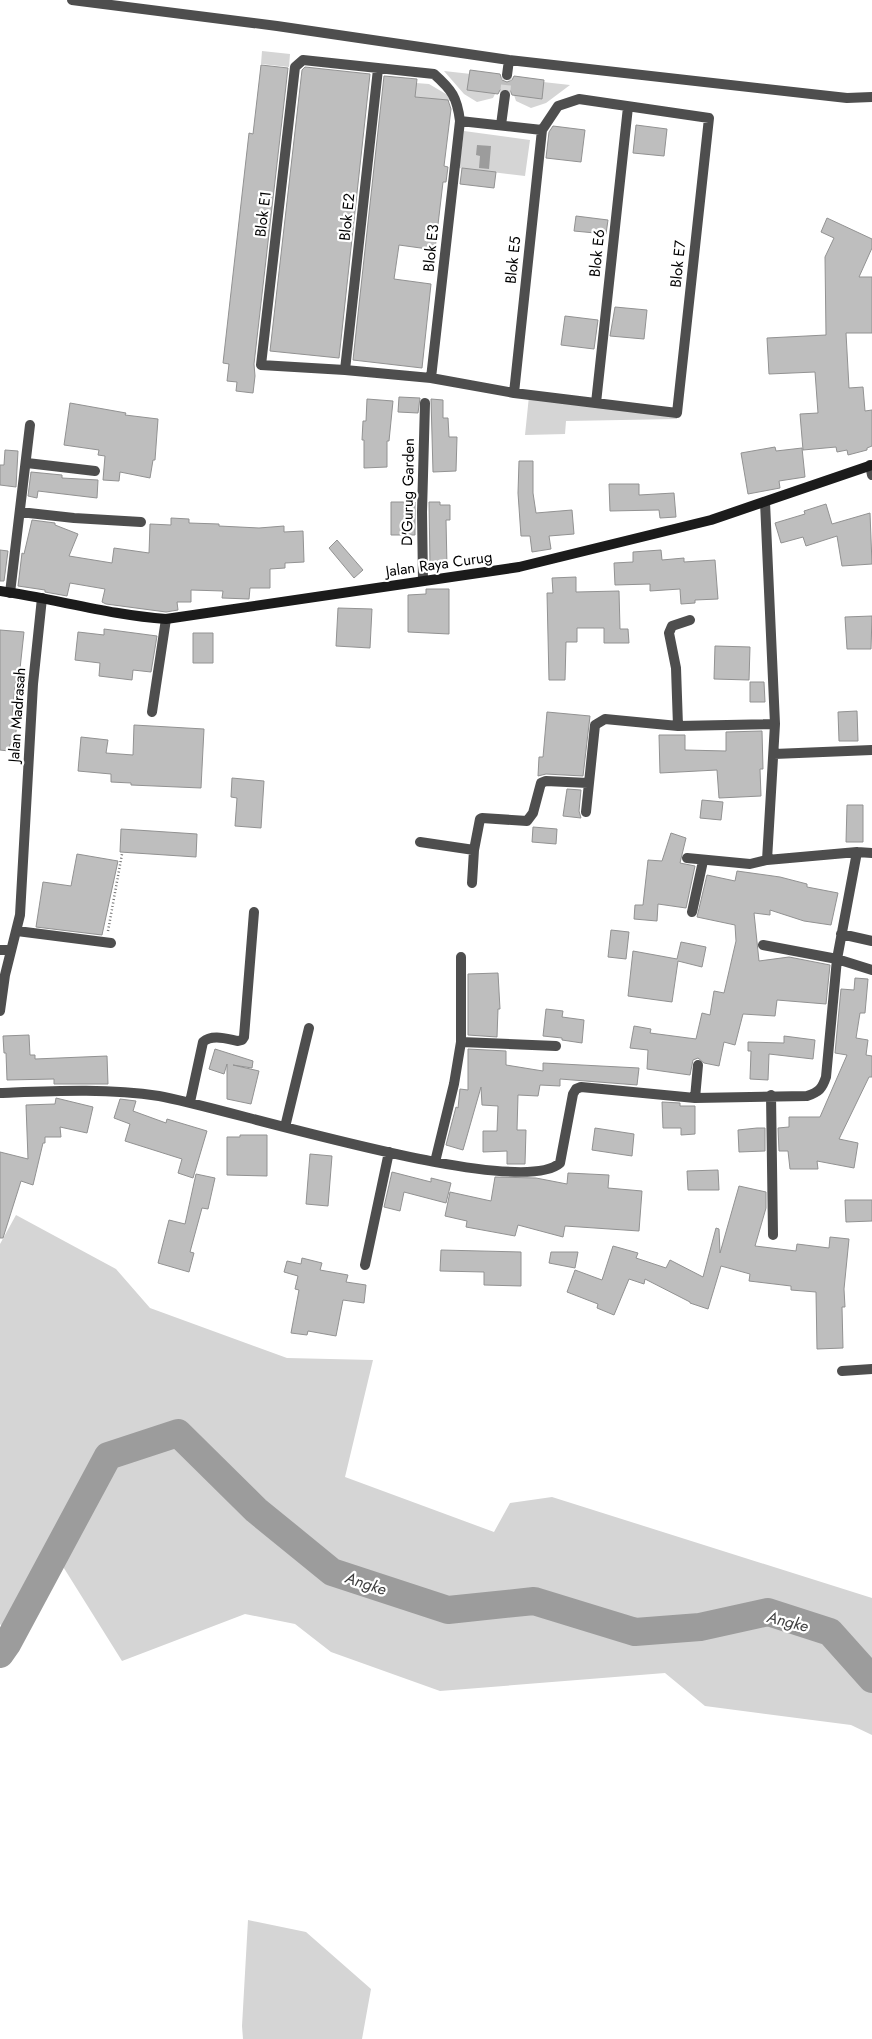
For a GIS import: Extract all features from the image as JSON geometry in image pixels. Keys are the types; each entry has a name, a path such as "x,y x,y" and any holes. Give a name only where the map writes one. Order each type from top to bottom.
{"main road":[{"name":"Jalan Raya Curug","path":"5,592 122,615 166,619 519,567 711,520 871,468"}],"street":[{"path":"72,0 277,26 509,60 847,98 872,97"},
{"name":"Blok E1","path":"345,370 261,365 295,67 303,60 378,68"},
{"path":"507,75 509,60"},
{"path":"378,68 434,74 449,88 457,102 460,121 542,130 558,106 579,99 628,107"},
{"name":"Blok E2","path":"345,370 378,68"},
{"path":"501,125 505,95"},
{"name":"Blok E7","path":"596,403 677,413 709,118 628,107"},
{"name":"Blok E6","path":"596,403 628,107"},
{"name":"Blok E3","path":"431,378 460,121"},
{"name":"Blok E5","path":"514,393 542,130"},
{"path":"345,370 431,378 514,393 596,403"},
{"name":"D'Gurug Garden","path":"423,581 422,512 425,403"},
{"path":"5,592 20,512 30,425"},
{"path":"27,463 95,471"},
{"path":"765,502 775,724 768,860"},
{"path":"20,512 74,518 141,522"},
{"name":"Jalan Madrasah","path":"0,1011 5,950 17,931 24,855 33,684 42,598"},
{"path":"152,712 166,619"},
{"path":"678,726 676,668 669,633 672,626 690,620"},
{"path":"586,812 595,726 605,719 678,726 775,724"},
{"path":"774,754 872,750"},
{"path":"472,883 474,850 480,819 527,821 533,814 541,784 546,781 588,783"},
{"path":"420,842 474,850"},
{"path":"0,1093 113,1091 190,1102 285,1128 435,1162 517,1172 556,1167 562,1159 573,1094 580,1087 695,1098 807,1096 818,1093 823,1087 826,1077 837,959 857,852"},
{"path":"687,858 750,864 768,860 857,852 872,853"},
{"path":"692,912 703,861"},
{"path":"190,1102 203,1042 207,1038 238,1041 244,1037 254,912"},
{"path":"17,931 108,943"},
{"path":"841,934 872,941"},
{"path":"763,944 837,959 872,970"},
{"path":"435,1162 452,1093 461,1042 462,957"},
{"path":"285,1128 309,1028"},
{"path":"461,1042 556,1046"},
{"path":"695,1098 698,1066"},
{"path":"771,1096 773,1235"},
{"path":"365,1265 390,1152"},
{"path":"842,1371 872,1369"}],"path":[{"path":"108,943 122,854"}],"shaded area":[{"path":"262,51 290,54 289,67 261,64"},
{"path":"444,71 489,76 496,92 493,98 477,102 464,94"},
{"path":"525,80 570,85 546,103 531,108 516,101 514,95"},
{"path":"416,83 429,84 451,97 452,101 415,97"},
{"path":"464,131 530,140 525,176 459,168"},
{"path":"477,145 491,146 489,169 479,168 480,156 476,155"},
{"path":"529,396 677,414 677,419 566,421 565,434 525,435"},
{"path":"16,1215 116,1269 150,1308 287,1358 373,1360 345,1477 494,1532 510,1503 552,1497 872,1598 872,1735 851,1725 705,1706 665,1673 440,1691 331,1652 295,1624 245,1614 122,1661 57,1557 12,1637 0,1624 0,1244"},
{"path":"248,1920 306,1932 371,1989 362,2039 243,2039 242,2026"}],"building":[{"path":"261,65 288,68 254,364 253,393 236,391 237,382 227,381 229,364 223,363 249,133 253,134"},
{"path":"305,67 370,74 339,358 270,351 302,70"},
{"path":"470,70 500,74 502,80 507,82 512,80 514,76 544,80 542,99 512,95 510,90 505,88 500,90 498,94 467,90"},
{"path":"384,76 417,79 415,97 448,100 451,109 444,166 448,167 446,182 443,182 435,250 399,245 394,279 431,284 422,368 353,360"},
{"path":"636,125 667,129 664,156 633,153"},
{"path":"553,126 585,130 581,162 546,158 549,132"},
{"path":"462,168 496,172 494,188 460,184"},
{"path":"576,216 608,220 606,234 574,231"},
{"path":"827,218 872,239 872,248 859,277 872,277 872,333 846,333 849,388 863,387 865,411 872,410 872,446 867,448 867,450 848,455 847,450 837,452 836,447 803,450 800,414 818,413 815,372 769,374 767,338 826,335 825,257 834,238 821,232"},
{"path":"615,307 647,310 644,339 610,336"},
{"path":"565,316 598,320 594,349 561,345"},
{"path":"399,397 420,398 418,413 398,412"},
{"path":"367,399 393,401 389,441 387,441 387,467 364,468 364,440 362,440 363,421 366,421"},
{"path":"431,399 443,400 443,418 448,418 449,437 457,437 456,471 433,472"},
{"path":"70,403 126,413 125,415 158,419 155,460 153,460 150,478 120,472 119,481 103,480 105,456 98,455 99,450 64,445"},
{"path":"775,447 776,451 802,448 805,477 779,481 780,488 748,494 741,453"},
{"path":"5,450 18,451 16,487 0,485 0,465 4,465"},
{"path":"519,461 533,461 533,493 536,513 572,510 574,534 549,536 551,549 532,552 530,536 521,536 518,493"},
{"path":"31,472 62,475 62,478 98,480 97,498 38,491 37,498 28,496"},
{"path":"609,484 639,484 639,495 674,493 676,517 660,518 659,510 610,511"},
{"path":"391,502 415,502 415,535 391,535"},
{"path":"429,502 440,502 440,505 450,505 450,520 446,520 447,566 430,565"},
{"path":"826,504 832,524 870,513 872,564 842,566 837,536 806,546 803,537 781,543 775,523 805,514 804,511"},
{"path":"171,518 189,519 189,523 219,524 219,526 259,528 284,526 284,532 303,531 304,562 285,563 285,568 270,569 270,588 250,588 249,599 222,598 223,591 191,590 191,602 177,602 178,610 166,612 106,604 102,602 105,589 70,583 67,596 18,586 22,553 24,554 32,520 55,523 55,525 78,534 69,556 112,563 114,548 149,553 150,524 171,525"},
{"path":"337,540 363,570 354,578 329,548"},
{"path":"0,550 8,551 4,581 0,581"},
{"path":"661,550 662,560 684,558 684,562 715,560 718,599 695,600 695,603 681,604 680,589 650,591 650,584 615,585 614,563 633,562 633,552"},
{"path":"576,577 576,592 619,591 620,629 628,629 629,643 604,643 604,628 577,628 577,642 566,642 565,680 549,680 547,593 553,593 552,578"},
{"path":"426,589 449,589 449,634 408,632 408,595 426,594"},
{"path":"338,608 372,609 370,648 336,646"},
{"path":"872,616 871,649 847,649 845,617"},
{"path":"104,629 157,636 151,672 133,670 132,680 99,676 100,663 75,660 78,632 104,635"},
{"path":"0,630 24,632 19,678 16,677 12,717 18,718 14,745 10,744 9,751 0,750"},
{"path":"193,633 213,633 213,663 193,663"},
{"path":"715,646 750,647 749,680 714,679"},
{"path":"750,682 764,682 765,702 750,702"},
{"path":"857,711 858,741 839,741 838,712"},
{"path":"547,712 590,716 583,776 546,774 538,776 539,757 543,757"},
{"path":"134,725 204,729 201,788 131,785 131,783 111,782 111,774 78,771 81,737 108,740 106,753 133,755"},
{"path":"762,731 763,769 760,769 761,796 719,798 717,770 660,773 659,735 685,735 685,750 726,751 726,732"},
{"path":"232,778 264,781 261,828 235,826 237,798 231,797"},
{"path":"567,789 581,790 579,811 581,818 563,816"},
{"path":"702,800 723,802 721,820 700,818"},
{"path":"847,805 863,805 863,842 846,842"},
{"path":"533,827 557,829 556,844 532,842"},
{"path":"121,829 197,834 196,857 120,852"},
{"path":"671,833 686,838 680,863 695,866 686,908 658,904 657,921 634,919 635,905 643,905 648,860 662,861"},
{"path":"77,854 118,861 102,935 36,927 43,882 71,886"},
{"path":"737,871 780,877 807,884 807,887 838,893 831,925 804,921 770,910 770,915 754,913 759,961 789,957 830,965 826,1004 777,1000 775,1016 743,1014 735,1045 724,1042 719,1066 704,1063 698,1058 693,1060 690,1075 647,1069 648,1050 630,1048 634,1026 651,1029 650,1033 696,1039 702,1013 710,1015 714,991 724,993 736,941 735,925 697,917 707,875 735,881"},
{"path":"611,930 629,932 626,959 608,957"},
{"path":"681,942 706,947 702,967 678,961 672,1002 628,996 633,951 677,959"},
{"path":"498,973 500,1009 498,1009 497,1037 468,1035 468,974"},
{"path":"855,978 868,979 865,1013 860,1013 856,1038 868,1040 866,1055 872,1056 872,1077 869,1077 839,1139 858,1143 854,1168 817,1161 818,1169 790,1169 788,1151 779,1151 778,1128 789,1127 789,1117 820,1117 847,1055 835,1053 841,989 854,990"},
{"path":"546,1009 563,1011 562,1017 584,1020 582,1043 543,1036"},
{"path":"29,1035 30,1055 35,1055 35,1059 107,1056 108,1084 54,1084 54,1079 7,1080 3,1036"},
{"path":"784,1036 815,1040 813,1059 769,1054 768,1080 750,1079 751,1051 748,1051 748,1042 784,1043"},
{"path":"215,1049 253,1061 252,1068 233,1065 259,1071 251,1104 227,1099 227,1064 224,1074 209,1069"},
{"path":"468,1049 506,1051 506,1065 543,1071 543,1063 639,1068 637,1085 560,1079 560,1086 540,1085 538,1096 518,1095 517,1130 526,1130 525,1164 507,1164 507,1151 483,1152 483,1131 497,1131 498,1106 482,1105 481,1087 463,1150 446,1145 456,1107 458,1108 460,1089 468,1090"},
{"path":"56,1098 93,1107 87,1133 60,1127 61,1137 45,1137 33,1185 21,1181 3,1238 0,1238 0,1152 28,1159 26,1105 55,1104"},
{"path":"120,1099 136,1101 133,1111 166,1123 167,1119 207,1131 193,1178 178,1173 182,1159 125,1141 130,1124 114,1118"},
{"path":"662,1102 680,1103 680,1106 695,1106 695,1134 681,1135 681,1128 663,1128"},
{"path":"595,1128 634,1134 632,1156 592,1150"},
{"path":"765,1128 765,1151 739,1152 738,1130"},
{"path":"240,1135 267,1135 267,1176 227,1175 227,1137 240,1137"},
{"path":"310,1154 332,1156 328,1206 306,1204"},
{"path":"718,1170 719,1190 688,1190 687,1171"},
{"path":"392,1172 431,1182 431,1178 451,1183 446,1203 404,1192 400,1211 384,1207"},
{"path":"568,1173 609,1175 608,1188 642,1191 639,1231 565,1226 563,1237 518,1225 515,1236 466,1227 467,1221 445,1216 450,1192 491,1201 495,1177 536,1178 567,1184"},
{"path":"196,1174 215,1178 208,1209 202,1208 190,1252 194,1253 189,1272 158,1263 169,1220 185,1224"},
{"path":"739,1186 766,1192 766,1208 755,1246 796,1251 797,1244 829,1248 830,1237 849,1239 844,1289 845,1307 842,1307 843,1348 817,1349 816,1292 791,1290 791,1286 749,1281 750,1274 721,1266 708,1309 690,1303 645,1279 644,1284 629,1279 614,1315 597,1308 598,1304 567,1292 575,1270 602,1280 613,1246 638,1253 636,1258 666,1268 670,1260 703,1277 716,1228 719,1229 720,1253"},
{"path":"845,1200 872,1200 872,1221 846,1222"},
{"path":"441,1250 521,1252 521,1286 484,1285 484,1272 440,1271"},
{"path":"551,1252 578,1252 575,1268 549,1263"},
{"path":"302,1258 322,1263 320,1270 348,1275 346,1282 366,1285 364,1303 343,1300 336,1336 308,1331 307,1335 291,1333 299,1290 295,1289 298,1276 284,1272 287,1261 301,1264"}],"waterway":[{"name":"Angke","path":"0,1654 108,1456 178,1433 256,1510 332,1572 448,1610 534,1601 635,1632 700,1627 768,1612 830,1632 872,1679"}],"tunnel":[{"path":"505,95 507,75"}]}
